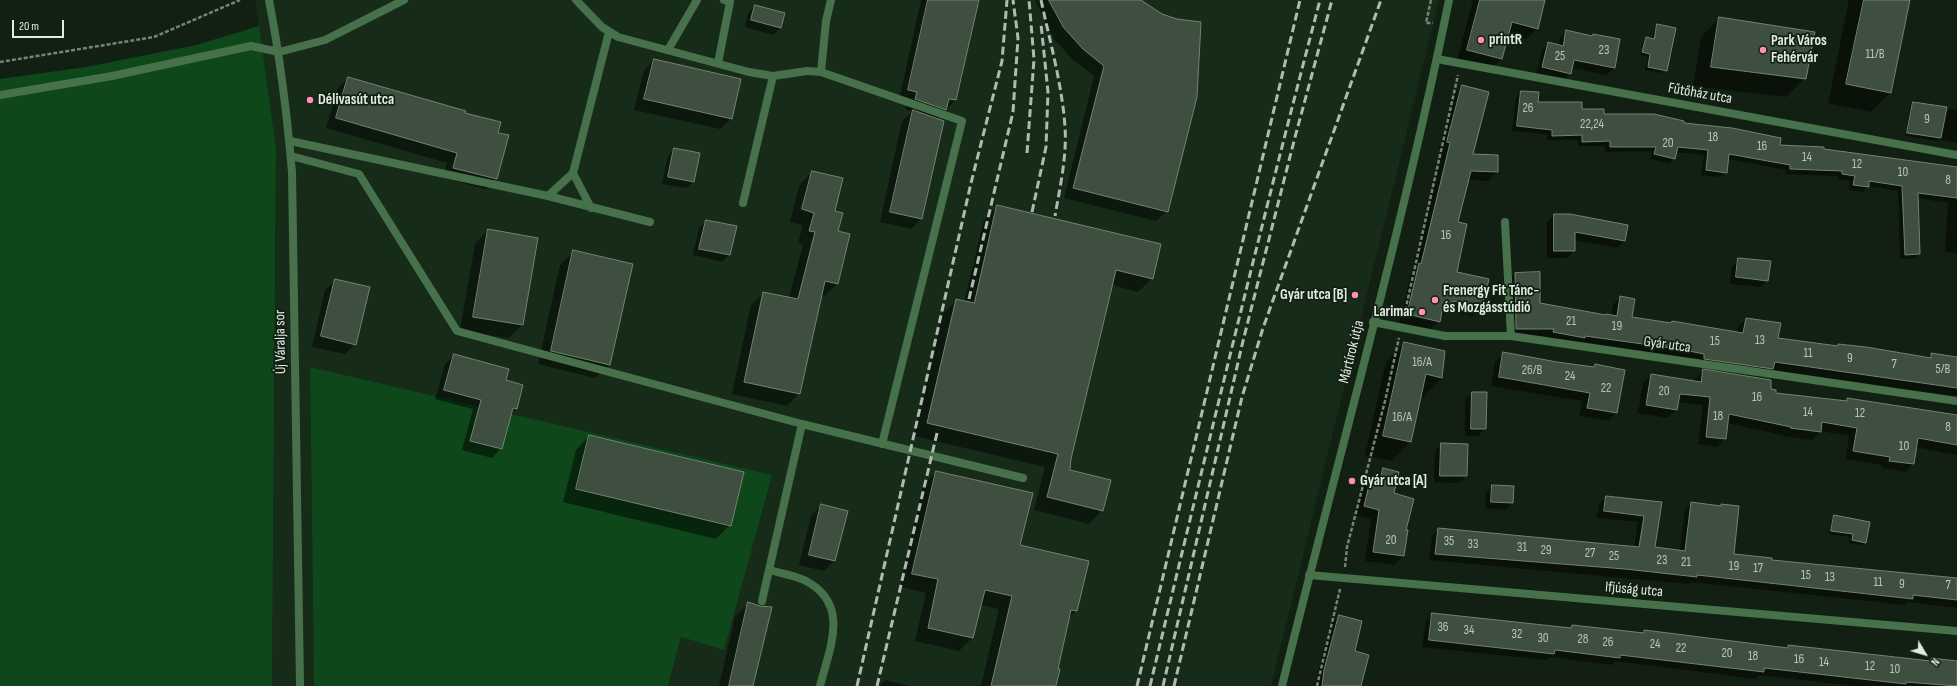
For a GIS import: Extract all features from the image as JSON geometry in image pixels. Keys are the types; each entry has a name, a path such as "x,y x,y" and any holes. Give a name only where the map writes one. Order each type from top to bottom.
{"street":[{"name":"Új Váralja sor","path":"269,0 279,52 291,156 300,686"},
{"path":"0,95 112,76 251,46 279,52 325,40 404,0"},
{"path":"576,0 590,16 609,32 618,36 749,72 773,76 807,71 821,72 962,121 882,444"},
{"path":"668,50 697,0"},
{"path":"718,63 730,2 724,0"},
{"path":"821,72 826,21 831,0"},
{"name":"Mártírok útja","path":"1282,686 1374,322 1437,59 1449,0"},
{"path":"548,196 573,173 609,32"},
{"name":"Fűtőház utca","path":"1437,59 1957,155"},
{"path":"743,203 773,76"},
{"path":"290,141 548,196 650,222"},
{"path":"291,156 359,174 457,331 802,424 1023,478"},
{"path":"573,173 591,208"},
{"path":"1505,222 1511,336"},
{"name":"Gyár utca","path":"1374,322 1445,336 1511,336 1957,401"},
{"path":"762,600 802,424"},
{"path":"769,570 803,579 826,596 833,612 834,628 820,686"},
{"name":"Ifjúság utca","path":"1309,575 1957,631"}],"path":[{"path":"0,62 154,37 240,0"},
{"path":"1317,686 1343,579 1347,547 1385,401 1459,77 1455,63"}],"shaded area":[{"path":"255,0 1439,0 1271,686 668,686 681,637 724,650 310,367 314,686 272,686 276,148"}],"green space":[{"path":"259,26 276,148 272,686 0,686 0,79 86,67 196,45"},
{"path":"310,367 772,475 724,650 681,637 668,686 314,686"}],"building":[{"path":"928,0 979,0 956,100 949,99 946,110 915,99 917,92 908,90"},
{"path":"1049,0 1141,0 1162,14 1177,19 1201,22 1197,97 1168,212 1073,188 1104,66 1083,49 1064,28"},
{"path":"1480,0 1545,0 1538,29 1512,22 1502,59 1467,50"},
{"name":"Park Város Fehérvár","path":"1864,0 1910,0 1891,93 1846,84"},
{"path":"755,5 785,13 781,28 751,20"},
{"name":"Park Város Fehérvár","path":"1719,17 1815,32 1806,79 1711,67"},
{"path":"1657,24 1676,28 1667,71 1648,67 1650,54 1642,52 1646,37 1654,39"},
{"path":"1566,30 1592,36 1593,34 1620,39 1615,68 1574,60 1571,74 1542,67 1548,42 1563,46"},
{"path":"654,59 741,79 732,119 644,99"},
{"path":"348,77 466,111 465,113 501,122 498,133 509,135 497,179 453,168 457,153 336,118"},
{"path":"1462,85 1489,92 1473,154 1498,155 1498,172 1471,171 1458,222 1467,224 1457,272 1489,279 1482,307 1453,301 1451,309 1443,307 1440,322 1407,314 1419,263 1421,264 1450,143 1447,142"},
{"path":"1521,91 1539,92 1538,102 1582,102 1582,109 1604,109 1604,114 1654,114 1684,121 1684,123 1732,128 1781,138 1780,145 1824,147 1824,149 1957,167 1957,198 1918,193 1920,254 1905,255 1902,186 1869,181 1869,187 1853,185 1855,176 1842,174 1842,171 1790,169 1790,165 1729,154 1727,173 1706,170 1708,150 1678,147 1675,159 1654,154 1656,147 1610,147 1610,141 1582,142 1582,135 1552,136 1552,130 1517,126"},
{"path":"1913,102 1947,107 1941,138 1907,133"},
{"path":"913,110 944,121 922,219 890,212"},
{"path":"674,148 700,153 694,182 668,177"},
{"path":"812,171 843,178 835,211 843,213 838,231 850,234 838,284 825,281 800,394 744,382 763,292 798,299 815,232 809,231 814,213 802,209"},
{"path":"997,205 1161,244 1153,279 1116,270 1071,459 1070,470 1111,480 1103,511 1047,497 1058,454 927,423 956,299 974,303"},
{"path":"1554,214 1570,214 1628,225 1625,241 1575,232 1575,251 1554,251"},
{"path":"706,220 737,226 730,255 699,249"},
{"path":"488,229 538,238 523,325 473,317"},
{"path":"573,250 633,264 610,365 551,351"},
{"path":"1738,258 1771,261 1768,281 1736,277"},
{"path":"1540,272 1540,303 1617,316 1620,296 1635,299 1632,317 1671,323 1672,321 1743,333 1746,318 1781,323 1778,338 1838,346 1838,344 1866,347 1931,358 1931,353 1957,357 1957,388 1775,362 1773,369 1704,359 1704,354 1679,349 1585,336 1585,338 1553,332 1554,329 1516,329 1515,273"},
{"path":"335,279 370,287 356,345 321,336"},
{"path":"1404,342 1445,351 1442,378 1426,374 1411,442 1383,436"},
{"path":"1503,352 1557,362 1594,367 1595,364 1625,370 1617,413 1587,408 1590,393 1499,377"},
{"path":"454,354 509,369 506,380 523,385 517,409 513,408 502,449 470,441 481,400 444,390"},
{"path":"1703,369 1771,380 1771,389 1776,390 1776,393 1847,401 1847,398 1957,415 1957,445 1918,438 1914,464 1889,461 1890,457 1853,451 1857,428 1822,422 1821,432 1790,428 1791,427 1729,414 1726,439 1706,437 1710,397 1680,394 1677,410 1646,405 1651,374 1701,382"},
{"path":"1472,392 1487,392 1486,429 1471,429"},
{"path":"589,435 744,472 731,526 576,489"},
{"path":"1441,443 1468,444 1467,476 1440,476"},
{"path":"1383,468 1399,472 1394,493 1414,499 1406,530 1408,530 1404,556 1373,552 1379,510 1364,506 1371,477 1380,480"},
{"path":"936,471 1033,493 1020,545 1089,561 1077,611 1071,610 1058,669 1060,669 1056,686 991,686 1012,596 985,590 973,638 928,628 938,579 912,574"},
{"path":"1492,485 1514,486 1513,503 1491,502"},
{"path":"1606,496 1662,502 1655,547 1685,551 1691,502 1721,506 1721,504 1739,506 1734,554 1772,558 1772,560 1957,578 1957,600 1913,595 1913,599 1697,575 1697,577 1625,569 1435,554 1438,528 1639,547 1644,516 1604,511"},
{"path":"821,504 848,511 835,561 809,555"},
{"path":"1834,515 1870,522 1866,543 1852,540 1853,534 1831,531"},
{"path":"748,602 760,606 772,607 753,686 729,686"},
{"path":"1432,613 1571,628 1572,625 1644,633 1644,630 1788,648 1788,645 1931,661 1931,658 1957,661 1957,686 1906,682 1906,684 1764,668 1764,672 1620,655 1620,658 1555,650 1554,654 1429,640"},
{"path":"1339,615 1362,621 1355,651 1369,655 1361,686 1322,686 1324,670"}],"railway":[{"path":"857,686 971,183 1002,61 1007,0"},
{"path":"969,299 1013,112 1018,38 1013,0"},
{"path":"1027,153 1034,59 1029,0"},
{"path":"1041,0 1058,79 1065,127 1064,160 1055,216"},
{"path":"1137,686 1300,0"},
{"path":"1150,686 1254,257 1320,0"},
{"path":"1163,686 1243,341 1332,0"},
{"path":"1174,686 1242,397 1263,328 1381,0"},
{"path":"1032,212 1046,147 1048,92 1041,24"},
{"path":"877,686 938,429"}],"place":[{"name":"printR","path":"1481,40"},
{"name":"Park Város Fehérvár","path":"1763,50"},
{"name":"Délivasút utca","path":"310,100"},
{"name":"Gyár utca [B]","path":"1355,295"},
{"name":"Frenergy Fit Tánc- és Mozgásstúdió","path":"1435,300"},
{"name":"Larimar","path":"1422,312"},
{"name":"Gyár utca [A]","path":"1352,481"}]}
